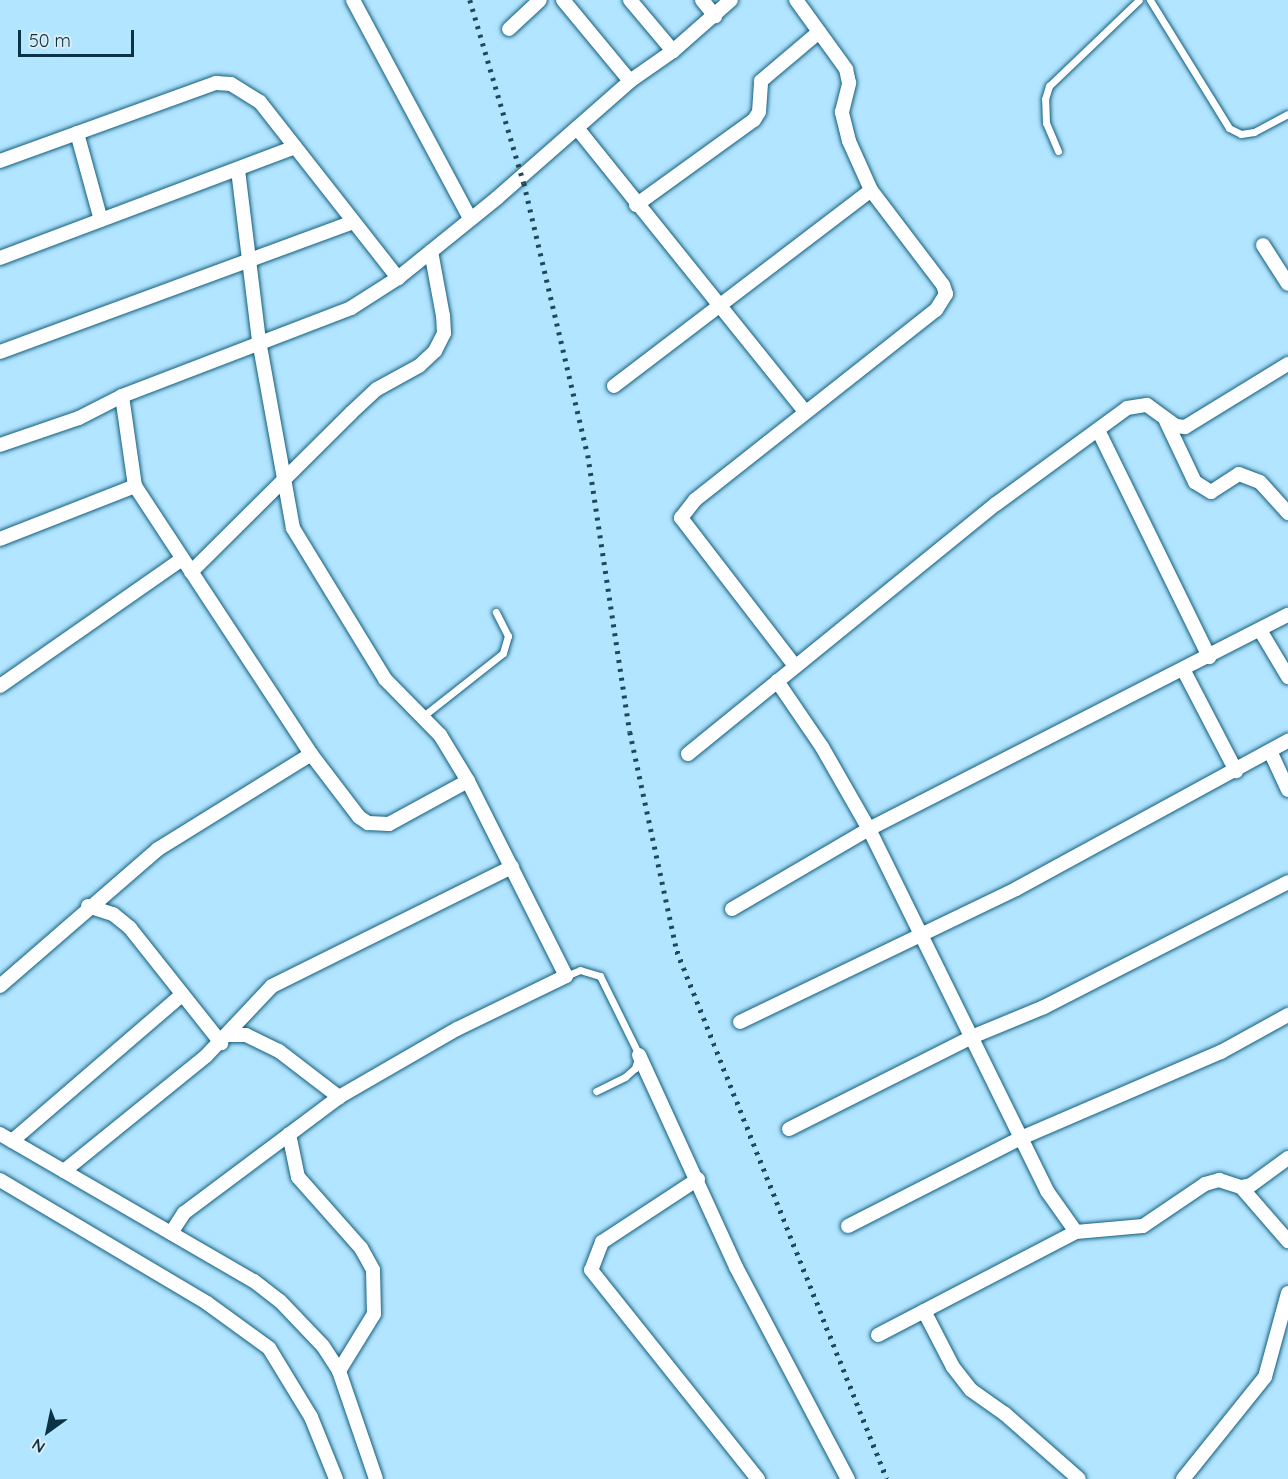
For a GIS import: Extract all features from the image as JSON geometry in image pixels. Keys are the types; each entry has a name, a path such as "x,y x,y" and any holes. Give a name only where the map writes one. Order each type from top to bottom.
{"street":[{"path":"353,0 470,218"},
{"path":"509,29 540,0"},
{"path":"563,0 630,81"},
{"path":"630,0 673,51"},
{"path":"702,0 715,16"},
{"path":"0,445 79,418 122,396 259,341 351,308 398,278 630,81 673,51 731,0"},
{"path":"795,666 681,518 695,500 944,302 943,285 871,190 849,141 842,112 849,83 846,69 796,0"},
{"path":"636,206 754,120 759,112 761,81 819,32"},
{"path":"0,161 216,83 231,84 251,95 398,278"},
{"path":"577,128 636,206 721,305 805,412"},
{"path":"77,133 101,220"},
{"path":"0,258 295,147"},
{"path":"171,1233 184,1213 339,1097 457,1029 567,976 468,781 440,735 385,679 304,550 293,528 259,341 251,259 238,169"},
{"path":"614,386 871,190"},
{"path":"0,351 353,222"},
{"path":"1263,244 1288,284"},
{"path":"191,572 283,483 312,448 377,389 419,366 435,351 444,333 431,250"},
{"path":"688,754 996,504 1138,403 1166,421 1185,427 1288,364"},
{"path":"122,396 135,486 311,754 359,817 374,824 389,824 468,781"},
{"path":"1166,421 1195,482 1211,492 1239,474 1260,482 1288,513"},
{"path":"1098,430 1209,657"},
{"path":"0,539 135,486"},
{"path":"0,686 182,559"},
{"path":"732,909 869,829 1288,615"},
{"path":"1260,630 1288,677"},
{"path":"1184,670 1236,771"},
{"path":"777,681 822,747 869,829 974,1036 1058,1212 1076,1232"},
{"path":"740,1022 1027,884 1288,741"},
{"path":"1270,752 1288,790"},
{"path":"0,986 88,906 158,849 311,754"},
{"path":"64,1171 225,1039 272,986 512,867"},
{"path":"789,1129 974,1036 1044,1007 1200,924 1288,882"},
{"path":"88,906 121,919 182,995 225,1039"},
{"path":"182,995 6,1137 254,1281 280,1301 323,1346 339,1371 376,1479"},
{"path":"848,1226 1022,1138 1221,1052 1288,1015"},
{"path":"225,1039 246,1035 279,1051 339,1097"},
{"path":"639,1055 698,1179 736,1267 848,1479"},
{"path":"289,1134 298,1177 361,1248 373,1270 374,1314 339,1371"},
{"path":"878,1335 1076,1232 1143,1226 1205,1184 1219,1180 1241,1187 1251,1185 1288,1158"},
{"path":"698,1179 602,1242 591,1270 758,1479"},
{"path":"0,1180 207,1304 270,1348 311,1417 336,1479"},
{"path":"1241,1187 1288,1241"},
{"path":"1183,1479 1257,1391 1284,1323 1288,1293"},
{"path":"924,1311 953,1367 971,1390 1005,1414 1079,1479"}],"lane":[{"path":"1058,152 1046,123 1049,86 1139,0"},
{"path":"1150,0 1229,129 1241,134 1254,132 1288,114"},
{"path":"422,717 503,653 508,636 495,612"},
{"path":"567,976 580,970 600,976 639,1055 634,1068 625,1077 596,1091"}],"railway":[{"path":"470,0 524,183 588,455 630,732 677,951 887,1479"}]}
